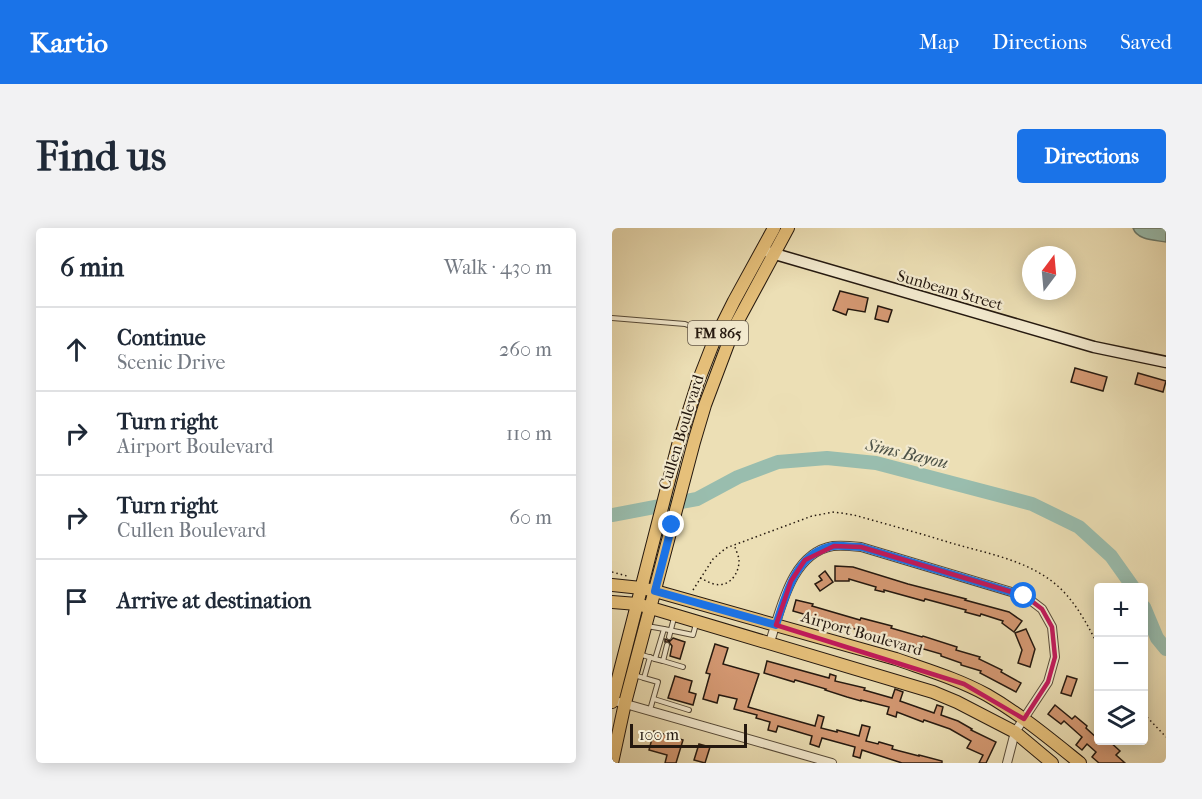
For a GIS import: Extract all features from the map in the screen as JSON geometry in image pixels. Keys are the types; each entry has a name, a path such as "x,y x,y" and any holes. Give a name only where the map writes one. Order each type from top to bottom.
{"main road":[{"name":"Cullen Boulevard","path":"612,701 678,445 698,382 734,301 774,228"},
{"name":"Cullen Boulevard","path":"612,763 625,703 639,676 644,655 646,625 698,426 734,328 788,228"},
{"path":"685,423 698,426"},
{"name":"Airport Boulevard","path":"612,585 655,591 776,625 896,659 964,684 1024,719 1080,763"},
{"path":"612,602 637,604 933,692 1016,732 1052,763"},
{"path":"890,678 896,659"}],"street":[{"name":"Sunbeam Street","path":"762,250 1094,346 1166,362"},
{"path":"770,642 791,581 805,560 820,550 834,546 861,547 1024,596 1042,609 1052,627 1055,657 1048,682 1016,732 1006,763"},
{"path":"612,701 832,763"}],"lane":[{"path":"612,318 686,324 717,336"},
{"path":"669,637 676,615"},
{"path":"646,625 693,635 697,621"},
{"path":"655,659 664,629"},
{"path":"663,661 667,645"},
{"path":"644,655 683,667"},
{"path":"639,676 658,682 650,710"},
{"path":"654,699 689,710"}],"path":[{"path":"700,578 721,585 731,581 737,573 739,560 735,546"},
{"path":"612,572 630,578"},
{"path":"1148,719 1166,737"}],"highlighted area":[{"path":"834,546 861,547 1025,596 1042,609 1052,627 1055,657 1048,682 1024,719 964,684 776,625 791,581 805,560"}],"shaded area":[{"path":"1133,228 1166,228 1166,242 1142,237"}],"building":[{"path":"840,291 868,298 865,312 848,309 846,315 833,310"},
{"path":"878,306 892,310 888,322 875,319"},
{"path":"1075,368 1107,377 1103,391 1071,382"},
{"path":"1138,373 1166,381 1163,392 1135,384"},
{"path":"835,566 853,567 966,599 1009,612 1022,621 1014,632 1002,623 1003,621 981,614 980,616 965,612 966,610 925,599 924,601 884,590 884,592 875,590 876,587 849,579 849,581 835,581"},
{"path":"825,571 833,582 820,591 815,584 822,580 819,576"},
{"path":"796,600 860,620 861,618 892,626 891,628 957,647 956,650 980,657 979,659 1002,670 1001,672 1021,683 1016,692 980,673 981,671 961,665 941,654 793,611"},
{"path":"1026,629 1035,649 1030,667 1018,663 1022,650 1015,633"},
{"path":"673,638 685,642 680,659 670,656 672,646 669,642 665,642 665,639 670,641"},
{"path":"715,644 728,648 723,664 759,674 748,707 815,726 818,715 824,717 821,728 859,736 862,725 870,727 866,741 893,746 892,749 942,761 942,763 902,763 862,750 860,758 853,756 855,747 822,738 819,747 810,744 812,736 778,726 776,732 768,730 770,722 756,718 757,715 734,709 737,699 719,695 717,703 703,699 710,674 706,673"},
{"path":"767,661 829,678 830,674 836,676 835,681 865,688 864,690 892,698 895,689 903,692 900,701 934,713 937,705 943,707 941,715 958,721 996,742 986,763 979,763 983,755 967,748 971,741 950,729 897,712 896,717 887,714 889,707 764,673"},
{"path":"675,676 692,681 689,692 696,694 693,705 668,698"},
{"path":"1067,676 1077,679 1071,696 1061,693"},
{"path":"1055,705 1072,719 1075,716 1094,735 1094,745 1113,745 1120,751 1116,755 1125,763 1099,763 1092,757 1096,752 1087,744 1082,750 1076,745 1082,737 1064,721 1061,724 1048,714"},
{"path":"654,731 683,740 676,763 665,763 667,755 649,750"},
{"path":"699,744 710,747 705,763 694,760"}],"waterway":[{"name":"Sims Bayou","path":"612,515 697,499 738,477 778,462 827,458 876,463 1032,504 1079,527 1111,556 1130,583"},
{"name":"Sims Bayou","path":"1148,617 1157,638 1166,649"}],"route":[{"path":"672,525 655,591 776,625 791,581 805,560 820,550 834,546 861,547 1024,596"}]}
